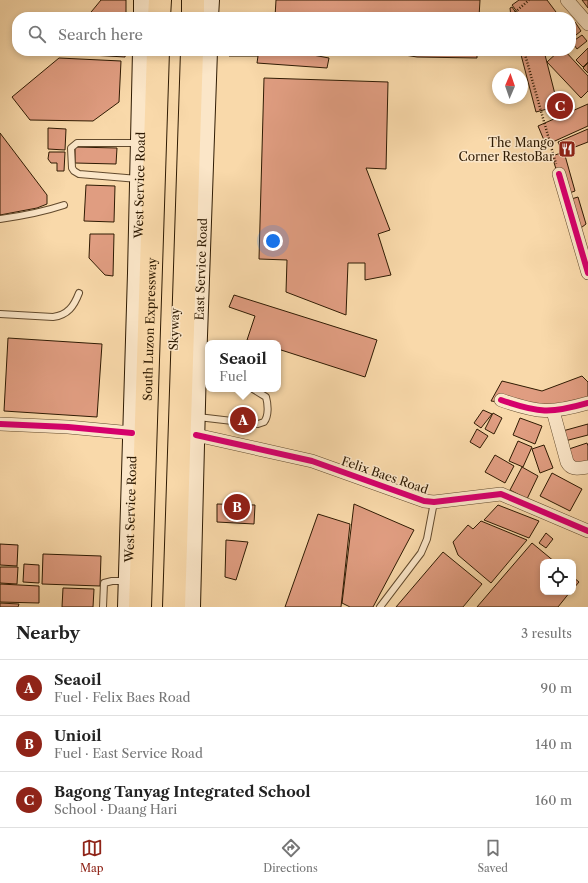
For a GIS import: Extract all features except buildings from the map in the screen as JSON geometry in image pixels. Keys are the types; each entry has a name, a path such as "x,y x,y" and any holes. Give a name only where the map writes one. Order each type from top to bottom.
{"highway":[{"path":"159,12 160,0"},
{"path":"169,12 170,0"},
{"path":"184,0 184,12"},
{"path":"193,0 193,12"},
{"name":"South Luzon Expressway","path":"140,607 158,56"},
{"name":"Skyway","path":"151,607 168,56"},
{"name":"Skyway","path":"165,607 183,56"},
{"path":"174,607 192,56"}],"main road":[{"path":"143,0 143,12"},
{"path":"209,12 210,0"},
{"name":"West Service Road","path":"127,607 142,56"},
{"name":"East Service Road","path":"191,607 196,417 200,372 208,56"}],"street":[{"path":"567,0 588,24"},
{"path":"559,174 588,273"},
{"path":"501,400 538,411 562,410 588,403"},
{"path":"553,411 569,466 575,469 588,467"},
{"path":"0,424 68,427 132,433"},
{"name":"Felix Baes Road","path":"196,435 312,461 424,501 434,502 501,494 588,531"}],"lane":[{"path":"139,180 79,174 72,168 71,148 77,143 140,142"},
{"path":"0,219 41,212 64,205"},
{"path":"0,314 46,317 64,315 72,308 79,293"},
{"path":"196,417 258,424 264,422 266,419 267,401 266,397 258,392"},
{"path":"380,607 421,553 427,539 434,502"},
{"path":"103,607 104,583 112,581 128,582"}],"path":[{"path":"515,12 529,0"},
{"path":"525,56 559,174"}],"cycle path":[{"path":"559,174 588,273"},
{"path":"501,400 535,410 564,409 588,403"},
{"path":"0,424 68,427 132,433"},
{"path":"196,435 312,461 424,501 434,502 501,494 588,531"}],"place":[{"name":"Bagong Tanyag Integrated School","path":"560,106"},
{"name":"The Mango Corner RestoBar","path":"567,149"},
{"name":"Seaoil","path":"243,420"},
{"name":"Unioil","path":"237,507"}]}
